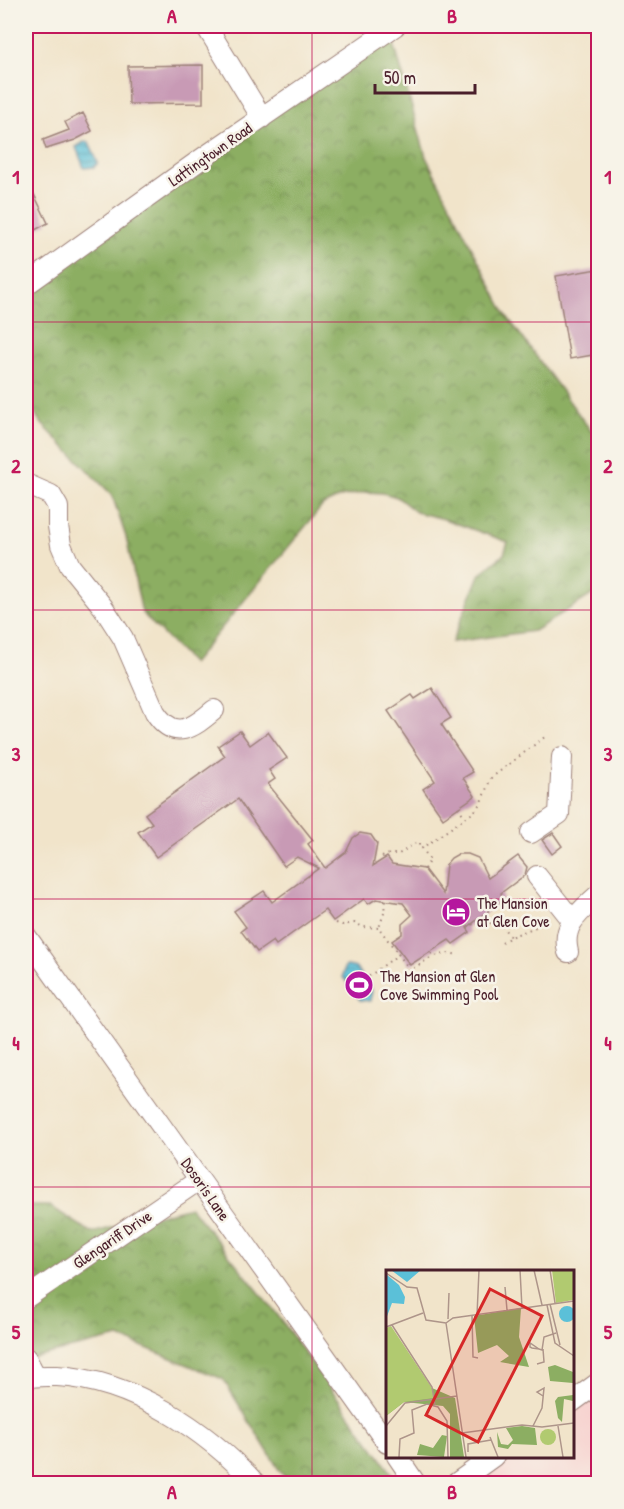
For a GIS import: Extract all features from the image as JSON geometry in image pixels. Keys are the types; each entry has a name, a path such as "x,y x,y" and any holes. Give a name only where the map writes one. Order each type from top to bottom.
{"street":[{"path":"206,26 262,118"},
{"name":"Lattingtown Road","path":"26,285 394,26"},
{"path":"26,484 51,495 58,507 61,545 70,566 123,638 162,723 173,729 185,730 198,724 214,710"},
{"path":"531,833 559,814 562,757"},
{"path":"537,876 570,917"},
{"path":"568,952 566,939 570,917 598,895"},
{"name":"Dosoris Lane","path":"26,936 386,1442"},
{"name":"Glengariff Drive","path":"26,1298 199,1179"},
{"path":"26,1358 30,1377 77,1377 99,1382 140,1397 185,1424 230,1459 256,1484"},
{"path":"573,1401 598,1383"},
{"path":"398,1458 416,1484"},
{"path":"456,1484 491,1458"}],"path":[{"path":"422,848 478,808 491,778 546,736"},
{"path":"458,807 465,817"},
{"path":"382,857 399,854 417,842 430,860 424,869"},
{"path":"379,928 385,901"},
{"path":"502,943 510,937 570,917"},
{"path":"467,928 474,923 487,922 503,927 510,937"},
{"path":"336,923 342,925 355,923 363,927 379,928 410,970 434,956 458,955"},
{"path":"431,952 434,956"},
{"path":"364,980 399,954"}],"shaded area":[{"path":"598,1389 598,1483 464,1484 501,1458 573,1458 573,1407"}],"green space":[{"path":"390,30 426,157 506,315 591,431 598,435 598,591 534,631 452,642 479,575 504,554 508,542 444,519 416,512 397,497 366,492 340,497 323,505 192,664 142,613 126,537 112,495 42,424 26,401 26,290"},
{"path":"26,1206 50,1206 92,1233 190,1207 276,1313 399,1483 289,1483 223,1379 119,1337 26,1359"}],"water":[{"path":"89,142 98,163 94,167 84,168 76,147"},
{"name":"The Mansion at Glen Cove Swimming Pool","path":"347,966 356,968 372,991 370,1001 360,1000 343,977 344,968"}],"building":[{"path":"203,65 203,103 129,104 128,66"},
{"path":"83,113 92,131 75,140 46,149 43,140 69,130 65,122"},
{"path":"26,178 48,223 26,235"},
{"path":"598,269 598,354 570,359 556,276"},
{"path":"432,688 451,718 441,724 473,772 463,778 475,796 443,818 423,789 435,781 388,711 412,695 415,699"},
{"path":"240,731 250,745 268,732 287,758 269,770 275,779 268,784 313,840 308,844 325,868 346,852 353,838 360,833 371,835 377,844 373,866 387,857 392,864 424,869 443,894 446,864 458,854 468,854 478,858 488,878 518,856 527,867 525,875 501,893 503,899 467,928 470,932 453,944 449,940 410,965 392,941 402,934 402,924 412,915 403,903 376,899 368,904 364,899 333,921 325,910 276,945 273,941 257,952 241,931 246,927 234,911 264,891 272,902 319,868 297,857 284,866 238,799 156,857 138,832 152,823 145,814 225,756 218,746"},
{"path":"553,833 562,846 552,854 542,840"}],"place":[{"name":"The Mansion at Glen Cove","path":"456,912"},
{"name":"The Mansion at Glen Cove Swimming Pool","path":"359,985"}]}
